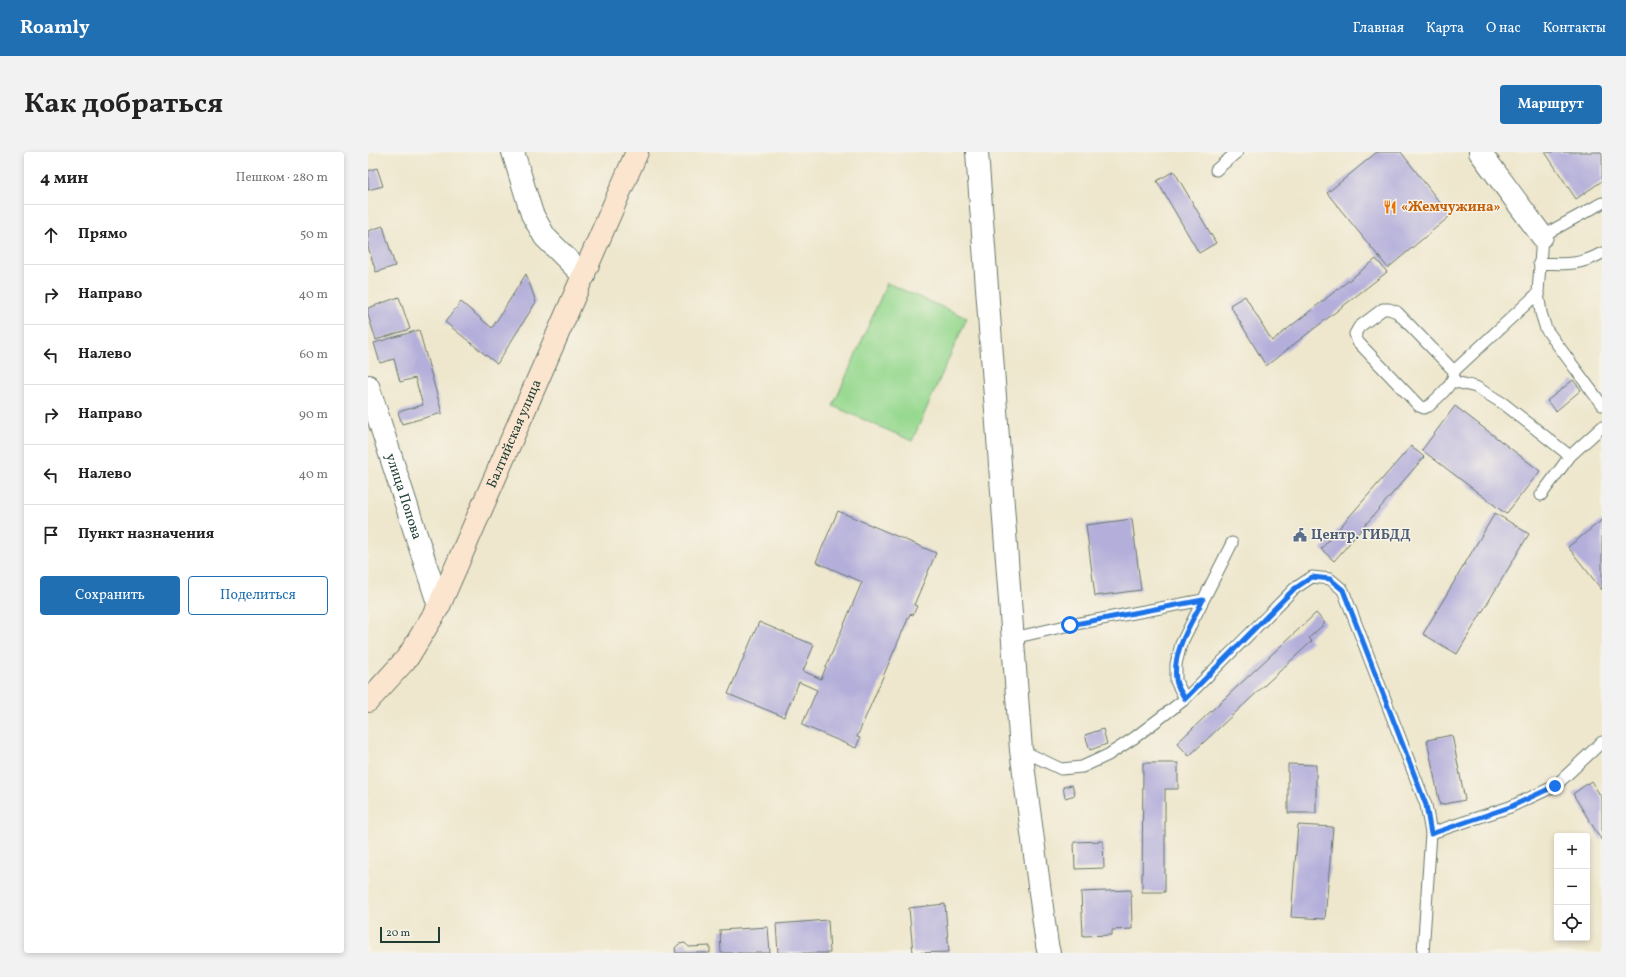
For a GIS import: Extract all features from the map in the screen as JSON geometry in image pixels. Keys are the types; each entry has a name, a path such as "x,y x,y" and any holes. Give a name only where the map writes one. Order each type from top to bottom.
{"main road":[{"name":"Балтийская улица","path":"368,701 408,656 439,606 637,152"}],"street":[{"path":"513,152 532,214 545,237 584,276"},
{"path":"977,152 1021,750 1046,937 1050,953"},
{"path":"1480,152 1542,236"},
{"name":"улица Попова","path":"368,386 439,606"}],"lane":[{"path":"1216,170 1237,152"},
{"path":"1602,203 1542,236 1538,292 1541,313 1546,329 1602,405"},
{"path":"1539,263 1573,264 1592,259 1602,253"},
{"path":"1538,292 1453,376 1430,406 1424,408 1419,406 1358,342 1355,334 1359,327 1383,309 1389,308 1397,312 1453,376 1476,387 1504,404 1570,456"},
{"path":"1541,495 1570,456 1602,427"},
{"path":"1185,699 1176,681 1176,664 1181,644 1232,544"},
{"path":"1021,750 1061,769 1082,767 1108,755 1134,738 1185,699 1294,589 1312,577 1330,579 1343,590 1426,805 1431,834 1423,953"},
{"path":"1013,638 1070,625 1203,600"},
{"path":"1431,834 1510,807 1555,786 1602,742"}],"green space":[{"path":"887,283 967,318 912,441 833,406"}],"building":[{"path":"1377,152 1401,152 1450,216 1388,268 1327,193"},
{"path":"1545,152 1602,152 1602,181 1576,199"},
{"path":"377,168 383,186 368,190 368,171"},
{"path":"1174,171 1216,243 1199,253 1157,181"},
{"path":"383,226 395,266 376,272 368,247 368,231"},
{"path":"1376,259 1387,272 1266,366 1230,305 1245,296 1272,341"},
{"path":"526,274 536,302 497,364 445,322 461,302 492,328"},
{"path":"399,297 410,329 376,340 368,315 368,308"},
{"path":"419,330 442,413 402,424 398,412 423,405 415,378 400,382 394,359 380,363 374,343"},
{"path":"1573,380 1581,390 1556,411 1547,401"},
{"path":"1455,406 1540,471 1506,514 1422,450"},
{"path":"1411,446 1424,457 1334,561 1321,549"},
{"path":"838,511 936,553 914,605 917,606 913,615 910,614 857,737 860,738 856,748 802,725 817,690 799,682 784,717 728,694 759,622 814,645 803,671 821,679 862,582 816,562"},
{"path":"1495,513 1529,534 1457,654 1423,634"},
{"path":"1132,519 1141,590 1095,596 1086,525"},
{"path":"1602,520 1602,590 1568,547"},
{"path":"1316,613 1325,623 1309,638 1312,641 1189,756 1177,743"},
{"path":"1103,729 1107,744 1090,750 1085,735"},
{"path":"1452,735 1465,800 1440,805 1427,740"},
{"path":"1143,763 1178,763 1178,789 1165,789 1165,892 1142,892"},
{"path":"1288,764 1316,765 1316,813 1288,813"},
{"path":"1591,781 1602,798 1602,841 1573,794"},
{"path":"1072,785 1075,795 1065,798 1063,787"},
{"path":"1298,825 1333,827 1325,919 1291,917"},
{"path":"1103,841 1104,868 1075,869 1074,842"},
{"path":"1131,890 1132,929 1112,930 1112,935 1083,936 1081,892"},
{"path":"945,904 949,952 913,953 909,908"},
{"path":"828,920 830,953 778,953 776,924"},
{"path":"768,927 770,953 721,953 720,930"},
{"path":"685,943 689,947 710,946 710,953 676,953 675,948 679,944"}],"place":[{"name":"«Жемчужина»","path":"1390,207"},
{"name":"Центр. ГИБДД","path":"1300,535"}],"route":[{"path":"1070,625 1203,600 1181,644 1176,664 1176,681 1185,699 1294,589 1312,577 1330,579 1343,590 1426,805 1431,834 1510,807 1555,786"}]}
